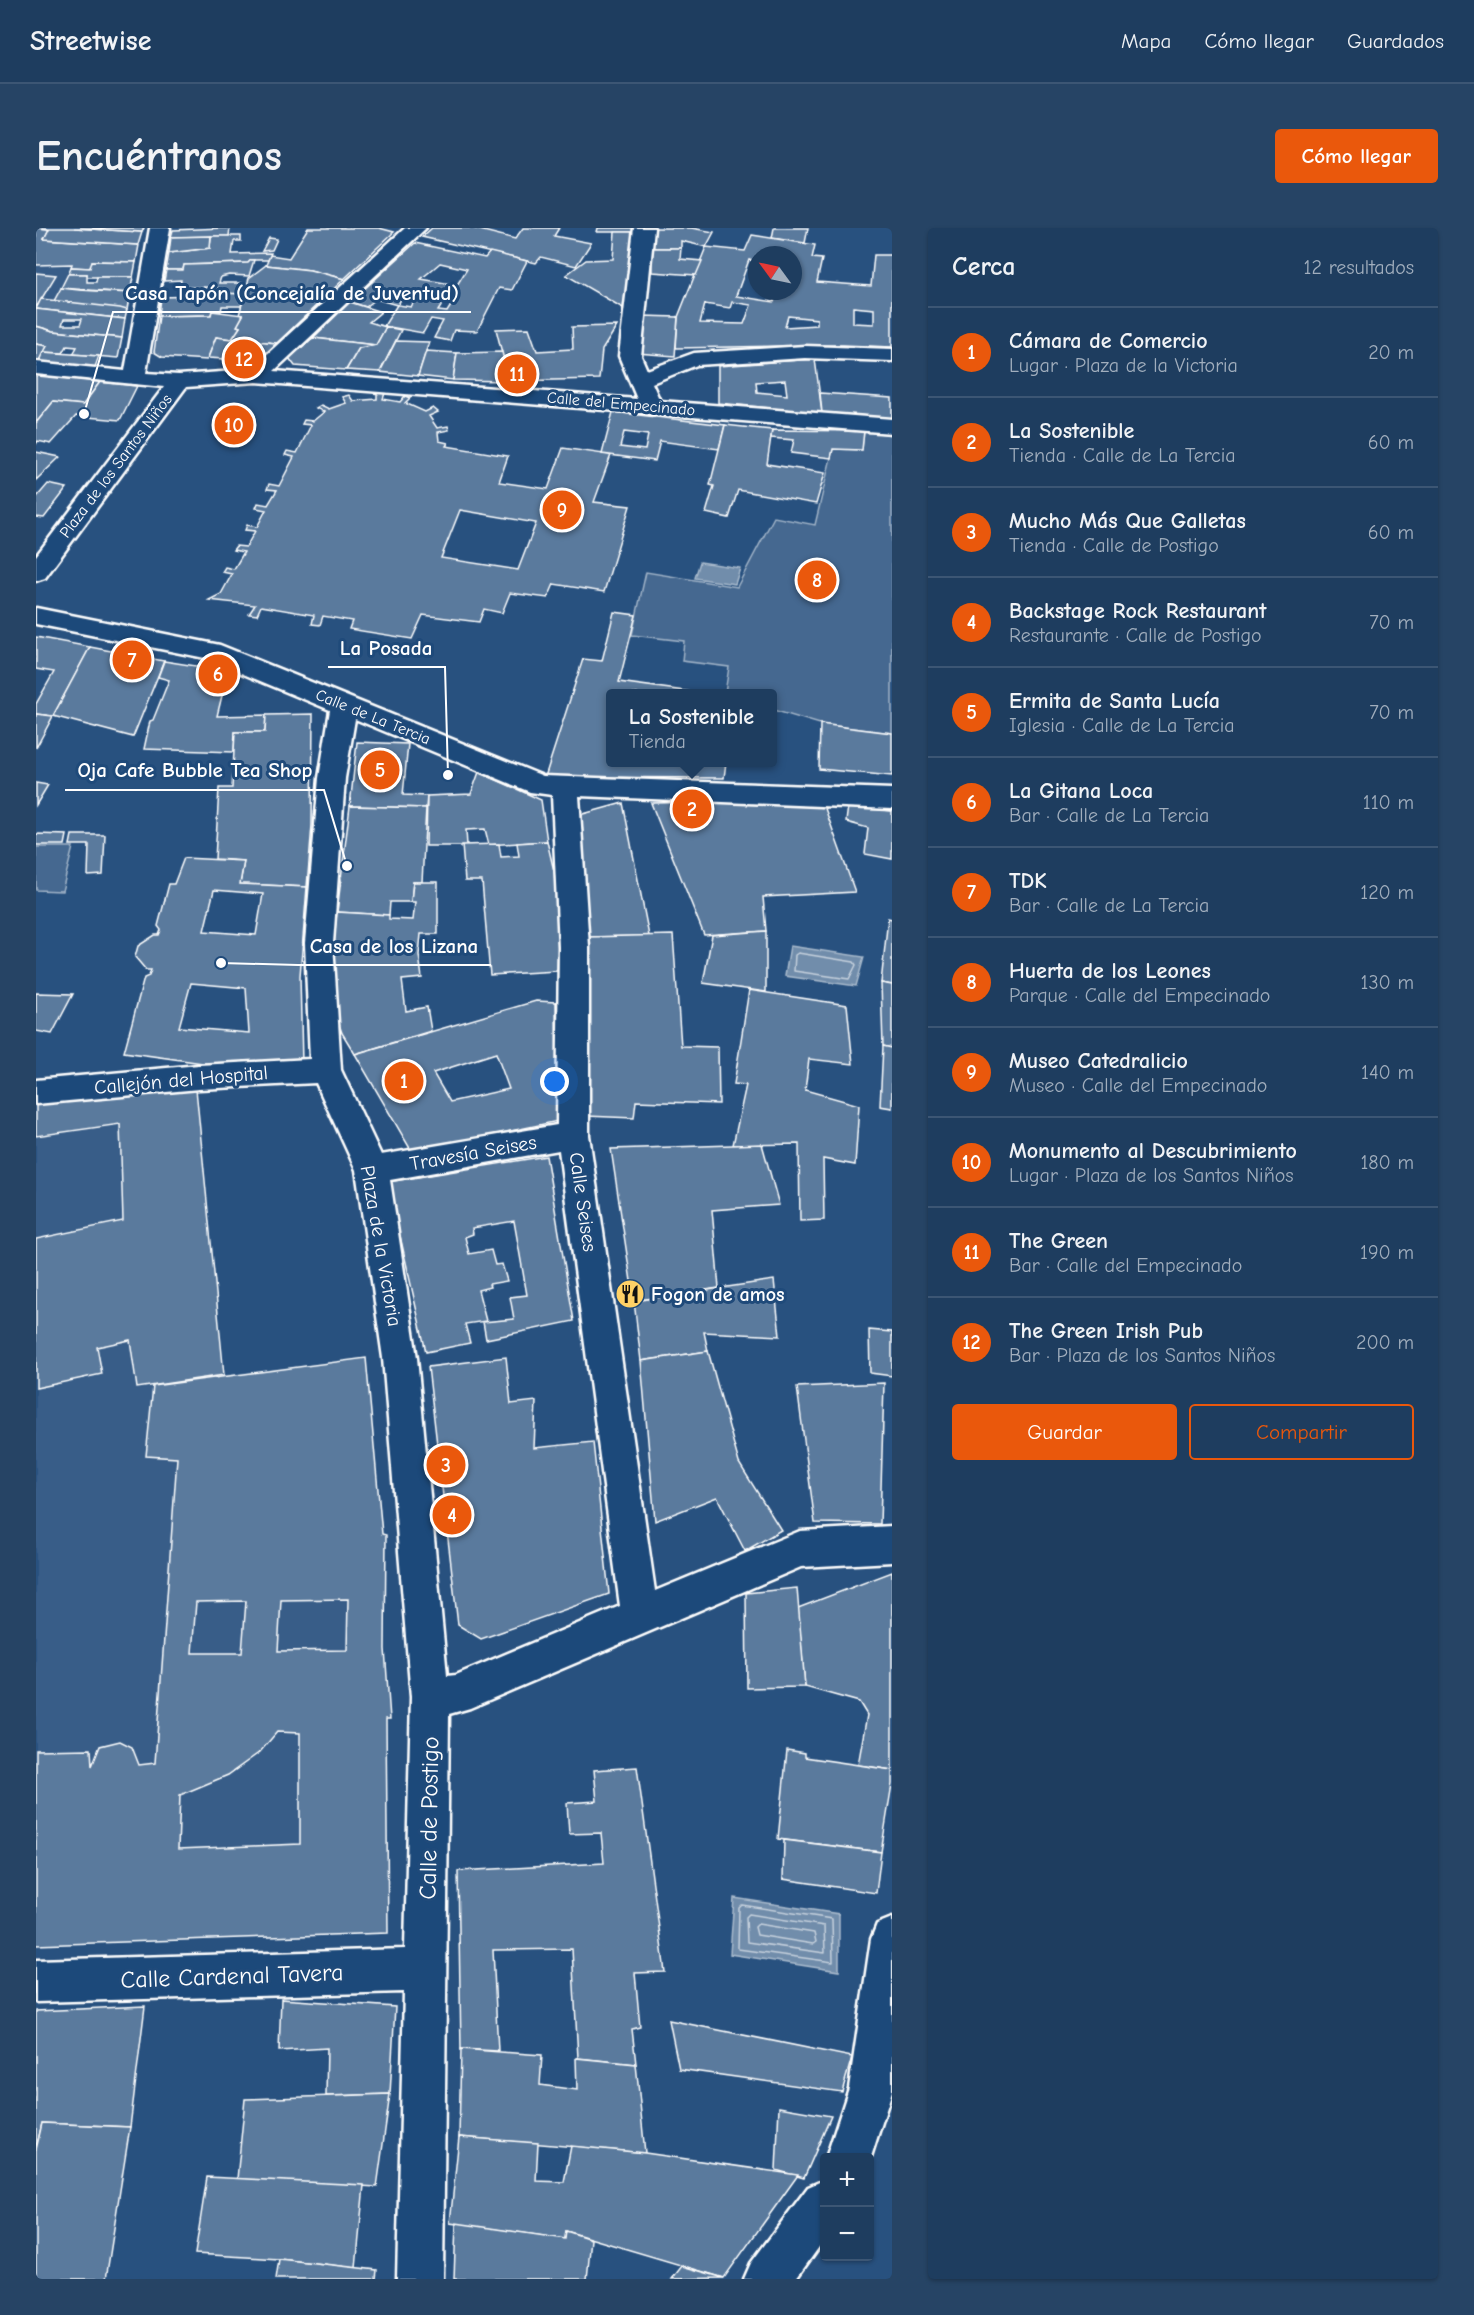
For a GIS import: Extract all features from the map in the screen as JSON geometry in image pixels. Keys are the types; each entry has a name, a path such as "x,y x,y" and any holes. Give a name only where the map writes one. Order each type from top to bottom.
{"street":[{"path":"134,379 160,228"},
{"path":"256,376 416,228"},
{"path":"644,228 630,356 651,406"},
{"path":"641,380 694,359 805,352 892,355"},
{"path":"36,368 134,379 179,381"},
{"name":"Plaza de los Santos Niños","path":"36,573 44,550 179,381 256,376 314,381"},
{"name":"Calle del Empecinado","path":"314,381 892,426"},
{"name":"Calle de La Tercia","path":"36,616 211,651 540,785 892,799"},
{"path":"326,1070 319,944 332,778 344,706"},
{"name":"Calle Seises","path":"565,786 574,947 573,1135 640,1616"},
{"name":"Callejón del Hospital","path":"36,1092 199,1077 326,1070"},
{"name":"Plaza de la Victoria","path":"326,1070 372,1170 400,1358"},
{"name":"Travesía Seises","path":"372,1170 573,1135"},
{"name":"Calle de Postigo","path":"400,1358 430,1697 420,2279"},
{"path":"430,1697 456,1694 800,1550 892,1544"},
{"path":"849,2153 872,2088 892,1939"},
{"name":"Calle Cardenal Tavera","path":"36,1981 427,1970"},
{"path":"767,2279 821,2207"}],"shaded area":[{"path":"72,264 54,301 42,299 36,308 36,265"},
{"path":"864,431 892,435 892,733 820,724 777,711 777,689 726,689 729,667 682,661 684,641 632,635 646,572 737,587 774,517 815,525 833,449 862,450"},
{"path":"36,847 73,847 62,891 36,890"},
{"path":"196,1089 224,1375 366,1358 382,1534 386,1535 385,1649 390,1719 386,1720 388,1933 36,1945 36,1102"}],"water":[{"path":"700,562 740,568 735,584 695,578"},
{"path":"790,946 864,957 856,986 785,976"},
{"path":"734,1898 839,1914 839,1971 730,1954"}],"building":[{"path":"36,228 49,229 44,239 139,245 136,262 92,261 90,268 71,267 72,264 36,265"},
{"path":"39,228 142,232 138,245 44,239 49,229"},
{"path":"74,228 144,228 142,232"},
{"path":"230,228 229,236 171,237 173,230"},
{"path":"308,228 379,228 394,232 344,279 310,270 266,265 270,255 289,258"},
{"path":"432,228 472,228 515,239 523,228 559,228 554,236 591,243 576,266 541,257 536,263 422,237"},
{"path":"598,228 640,228 640,232 597,232"},
{"path":"651,228 691,228 714,232 706,247 681,241 681,248 651,248"},
{"path":"774,228 808,228 805,243 772,238"},
{"path":"615,232 640,232 628,311 566,275 586,260 613,259"},
{"path":"752,235 815,245 812,258 822,259 817,282 871,286 874,255 892,255 892,347 843,345 676,348 678,317 706,247 745,251","holes":["732,302 751,305 744,324 700,323 705,304 730,308","853,307 874,309 874,324 853,323","788,316 817,319 817,325 785,327"]},
{"path":"211,236 241,236 241,241 234,241 232,254 271,253 268,260 251,260 248,263 184,265 183,270 166,270 169,253 210,248"},
{"path":"211,236 210,248 169,253 171,237"},
{"path":"269,238 277,239 272,250 262,251"},
{"path":"415,243 485,258 490,252 527,261 512,290 499,288 477,331 454,330 450,341 434,338 443,321 431,319 423,333 384,326 397,305 376,299 366,307 350,302","holes":["440,263 467,269 457,285 421,279","403,295 416,297 411,307 398,305","443,303 452,304 447,312 438,311"]},
{"path":"651,248 681,248 680,259 702,261 696,275 652,272"},
{"path":"254,260 249,276 229,275 221,277 219,283 242,283 242,294 218,293 218,288 180,287 181,280 164,281 166,270 183,270 184,265 248,263"},
{"path":"92,261 136,262 133,277 86,277 87,274 68,274 71,267 90,268"},
{"path":"266,265 310,270 344,279 277,343 232,339 240,327 237,326 243,315 239,315 249,278"},
{"path":"36,273 56,275 36,308"},
{"path":"68,274 87,274 87,282 96,282 97,277 133,277 130,293 61,288"},
{"path":"202,287 218,288 218,293 245,294 241,306 222,306 221,311 212,311 211,315 159,316 161,297 201,296"},
{"path":"61,288 130,293 127,310 54,301"},
{"path":"41,299 127,310 125,319 36,309"},
{"path":"350,302 381,312 369,322 386,327 376,345 313,338"},
{"path":"36,309 125,319 122,338 53,331 36,326","holes":["64,319 82,319 80,325 62,325"]},
{"path":"212,311 243,315 237,326 240,327 232,339 216,337 207,360 162,357 154,352 159,316 211,315"},
{"path":"642,316 678,317 675,356 637,353"},
{"path":"36,326 53,331 122,338 118,358 73,354 77,347 67,346 63,353 43,352 47,346 36,344"},
{"path":"617,326 602,350 599,379 509,381 496,329 529,328 537,351 573,349 572,327"},
{"path":"386,327 401,330 380,372 346,370 359,348 376,345"},
{"path":"216,337 277,343 258,361 208,358"},
{"path":"313,338 376,345 359,348 346,370 295,366 289,358"},
{"path":"396,341 429,342 418,376 380,372"},
{"path":"36,344 47,346 38,363 36,363"},
{"path":"426,351 457,353 453,380 418,376"},
{"path":"43,352 99,356 94,370 38,363"},
{"path":"502,352 509,381 453,380 457,353"},
{"path":"815,359 822,413 718,403 718,366","holes":["785,380 787,395 757,392 756,382"]},
{"path":"36,375 100,382 83,405 53,402 36,423"},
{"path":"100,382 137,386 120,420 76,416 51,444 38,441 36,444 36,423 53,402 83,405"},
{"path":"377,392 385,393 383,399 400,402 405,396 410,398 405,403 425,412 433,408 438,412 429,416 437,428 448,426 449,430 438,432 439,441 448,443 446,446 508,456 499,482 548,489 563,448 611,455 594,502 630,506 604,592 554,584 548,598 510,593 502,613 484,609 479,622 423,615 412,639 349,629 352,621 323,616 320,625 312,624 314,615 261,606 257,615 249,614 255,605 209,600 221,594 232,574 222,572 225,567 234,569 244,552 233,550 236,546 246,547 255,531 245,530 247,525 257,527 266,510 256,508 258,503 268,505 277,490 267,489 269,484 279,486 294,457 285,455 287,451 297,453 311,425 302,424 304,420 313,421 324,412 316,408 321,405 329,409 346,403 342,397 349,395 353,401 377,399","holes":["460,510 536,523 518,570 441,558"]},
{"path":"820,393 892,398 892,420 822,413"},
{"path":"613,412 725,425 719,449 660,441 655,461 602,454","holes":["624,432 648,435 645,450 620,447"]},
{"path":"725,425 772,430 767,464 825,473 816,504 738,490 729,518 706,513 714,486 710,485"},
{"path":"772,430 864,431 862,450 833,449 831,458 791,453 794,440 771,438"},
{"path":"36,452 60,457 36,480"},
{"path":"48,484 67,488 44,518 36,517 36,498"},
{"path":"614,612 636,615 619,682 670,689 606,689 606,767 725,767 724,778 545,777 583,659 602,661"},
{"path":"36,637 90,647 53,716 36,714 36,704 54,672 36,669"},
{"path":"90,647 164,661 133,737 53,716"},
{"path":"164,661 228,671 217,716 266,715 265,732 235,732 234,752 144,749 150,721 153,720 169,680 158,677"},
{"path":"36,714 53,716 36,748"},
{"path":"313,714 312,825 307,887 240,884 244,861 215,859 219,788 232,788 235,732 265,732 266,715"},
{"path":"820,724 892,733 892,776 819,769"},
{"path":"357,742 408,744 403,795 427,796 426,808 350,806"},
{"path":"479,772 541,800 547,841 489,845 485,829 466,830 467,846 426,846 427,796 471,794"},
{"path":"36,783 48,785 36,805"},
{"path":"822,800 855,892 763,897 766,931 704,935 651,803"},
{"path":"623,803 649,936 587,937 572,817"},
{"path":"350,806 426,808 422,882 413,882 411,902 390,902 389,915 337,912"},
{"path":"848,806 892,811 892,859 865,854 868,828 846,822"},
{"path":"36,834 67,835 65,845 36,845"},
{"path":"72,835 105,835 103,875 88,876 89,845 70,845"},
{"path":"547,841 560,897 557,971 490,975 482,881 465,881 462,845 499,844 501,857 519,856 517,843"},
{"path":"184,858 244,861 240,884 307,887 300,976 302,1064 210,1064 124,1052 144,978 149,976 151,970 146,970 135,957 138,946 155,935 159,935 161,930 158,926 169,884 174,884","holes":["214,890 263,894 256,935 204,931","191,983 246,988 249,1033 179,1027"]},
{"path":"413,882 438,882 438,934 421,934 419,955 422,978 402,980 406,1011 427,1007 431,1031 355,1054 342,1033 335,1012 332,954 337,912 389,915 389,919 413,920 415,902 411,902"},
{"path":"888,918 892,919 892,985 881,983"},
{"path":"766,931 766,992 703,983 712,935"},
{"path":"673,935 681,1046 718,1047 719,1104 636,1101 634,1118 586,1116 587,937"},
{"path":"881,983 892,985 892,1048 883,1046"},
{"path":"749,990 847,1005 853,1064 809,1059 805,1090 859,1105 855,1165 823,1159 824,1220 800,1221 799,1144 733,1145 746,1085 734,1084"},
{"path":"36,993 73,994 52,1034 36,1031"},
{"path":"536,1001 556,1002 558,1121 412,1152 355,1054","holes":["496,1053 509,1089 450,1102 433,1073"]},
{"path":"883,1046 892,1048 892,1108 880,1106"},
{"path":"196,1089 224,1375 137,1388 130,1340 97,1347 102,1374 36,1388 36,1239 123,1221 120,1124 36,1136 36,1102"},
{"path":"762,1144 779,1205 712,1210 719,1288 634,1301 611,1149"},
{"path":"546,1156 574,1321 486,1339 483,1322 514,1319 510,1297 527,1295 514,1221 472,1228 473,1234 465,1237 469,1254 491,1250 495,1265 502,1264 507,1281 489,1284 490,1287 478,1290 486,1321 465,1324 470,1343 426,1352 388,1182"},
{"path":"774,1280 780,1336 704,1332 708,1351 641,1361 634,1301"},
{"path":"869,1330 892,1332 892,1376 870,1373"},
{"path":"708,1351 739,1463 781,1530 745,1551 717,1497 655,1521 641,1361"},
{"path":"506,1357 511,1404 536,1401 534,1448 593,1442 609,1594 481,1639 458,1625 428,1367"},
{"path":"366,1358 382,1534 386,1535 385,1649 390,1719 386,1719 388,1933 36,1945 36,1750 91,1749 92,1766 100,1746 120,1741 132,1747 139,1765 155,1763 177,1458 146,1456 153,1386","holes":["348,1599 347,1650 278,1651 281,1600","246,1601 242,1653 192,1653 196,1602","277,1732 300,1733 300,1844 178,1849 180,1795 228,1775 260,1752"]},
{"path":"884,1383 880,1524 815,1523 797,1387"},
{"path":"892,1572 892,1770 858,1765 867,1715 859,1702 805,1687 798,1608"},
{"path":"797,1588 805,1687 747,1688 746,1593"},
{"path":"787,1750 805,1753 805,1757 892,1770 892,1784 881,1852 778,1839"},
{"path":"637,1767 665,1972 635,1973 640,2027 632,2029 636,2064 578,2058 572,1949 493,1950 498,2051 461,2049 458,1871 604,1863 601,1833 569,1834 567,1803 597,1801 594,1770"},
{"path":"784,1840 881,1852 876,1893 783,1879"},
{"path":"281,1999 395,2007 390,2094 326,2096 327,2048 279,2051"},
{"path":"145,2006 130,2127 42,2123 36,2150 36,2011"},
{"path":"669,2020 852,2057 842,2092 679,2069"},
{"path":"461,2049 542,2055 540,2085 577,2090 576,2058 636,2064 645,2153 459,2137"},
{"path":"390,2094 377,2187 237,2179 245,2099"},
{"path":"779,2107 831,2116 804,2178 776,2170"},
{"path":"42,2123 130,2127 106,2279 36,2279 36,2150"},
{"path":"459,2137 538,2143 536,2181 564,2182 571,2146 645,2153 798,2175 724,2278 566,2231 565,2239 450,2223"},
{"path":"207,2177 364,2185 356,2268 279,2259 195,2254"},
{"path":"456,2223 565,2239 566,2231 591,2239 587,2279 454,2279"},
{"path":"279,2259 377,2270 376,2279 276,2279"},
{"path":"682,2266 724,2278 672,2279"}],"place":[{"name":"The Green Irish Pub","path":"244,359"},
{"name":"The Green","path":"517,374"},
{"name":"Casa Tapón (Concejalía de Juventud)","path":"84,414"},
{"name":"Monumento al Descubrimiento","path":"234,425"},
{"name":"Museo Catedralicio","path":"562,510"},
{"name":"Huerta de los Leones","path":"817,580"},
{"name":"TDK","path":"132,660"},
{"name":"La Gitana Loca","path":"218,674"},
{"name":"Ermita de Santa Lucía","path":"380,770"},
{"name":"La Posada","path":"448,775"},
{"name":"La Sostenible","path":"692,809"},
{"name":"Oja Cafe Bubble Tea Shop","path":"347,866"},
{"name":"Casa de los Lizana","path":"221,963"},
{"name":"Cámara de Comercio","path":"404,1081"},
{"name":"Fogon de amos","path":"630,1294"},
{"name":"Mucho Más Que Galletas","path":"446,1465"},
{"name":"Backstage Rock Restaurant","path":"452,1515"}]}
